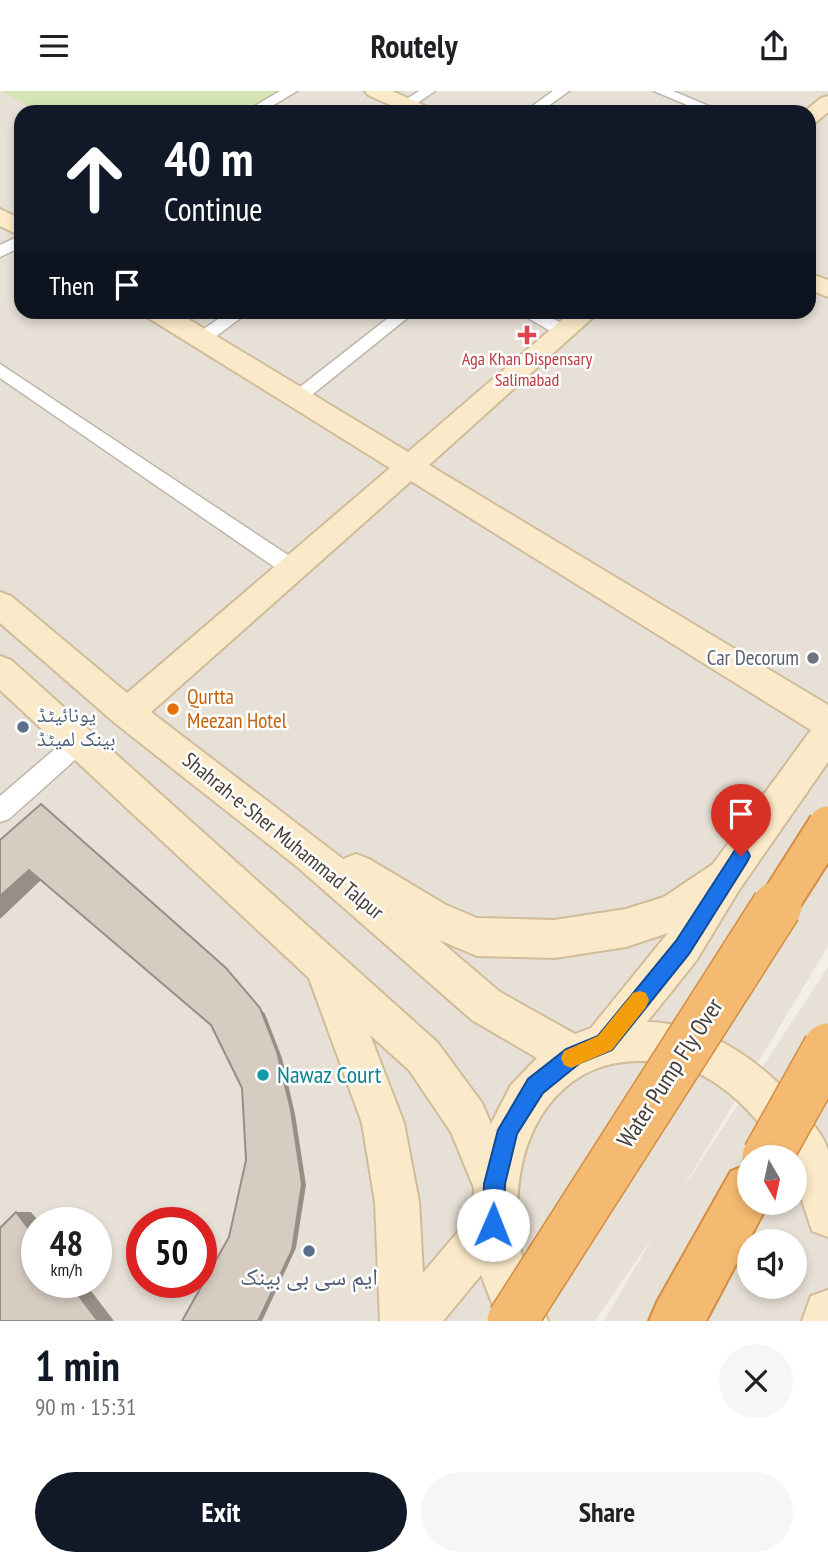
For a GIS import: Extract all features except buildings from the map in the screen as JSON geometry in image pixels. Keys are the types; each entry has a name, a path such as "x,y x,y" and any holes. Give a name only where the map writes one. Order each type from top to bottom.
{"highway":[{"name":"Water Pump Fly Over","path":"512,1321 828,826"},
{"path":"774,1145 828,1048"},
{"path":"676,1321 737,1211"}],"main road":[{"path":"374,91 399,105"},
{"path":"169,319 828,723"},
{"path":"127,713 579,319"},
{"name":"Shahrah-e-Sher Muhammad Talpur","path":"0,605 127,713 308,853 486,1006 589,1050"},
{"path":"0,670 423,1056 467,1118 494,1204 506,1285 524,1321"},
{"path":"413,1321 494,1204 508,1130 536,1086 589,1050 682,947 726,877 828,734"},
{"path":"308,853 355,871 433,919 477,937 554,939 626,928 674,913 726,877"},
{"path":"324,965 383,1123 397,1202 403,1321"},
{"path":"589,1050 651,1040 699,1051 744,1077 789,1125 813,1165 828,1215"},
{"path":"825,1321 828,1313"}],"street":[{"path":"265,105 290,91"},
{"path":"413,105 428,91"},
{"path":"541,105 562,91"},
{"path":"661,91 688,95 704,105"},
{"path":"201,339 230,319"},
{"path":"297,398 398,319"},
{"path":"540,319 565,332"},
{"path":"0,370 293,569"},
{"path":"0,811 78,743"}],"shaded area":[{"path":"0,91 828,91 828,946 678,1196 828,967 828,1321 604,1321 654,1235 595,1321 0,1321"}],"green space":[{"path":"1,91 290,91 265,105 27,105"}],"slow traffic":[{"path":"571,1058 605,1043 640,1000"}],"place":[{"name":"Aga Khan Dispensary Salimabad","path":"527,335"},
{"name":"Car Decorum","path":"813,658"},
{"name":"Qurtta Meezan Hotel","path":"173,709"},
{"name":"یونائیٹڈ بینک لمیٹڈ","path":"23,727"},
{"name":"Nawaz Court","path":"263,1075"},
{"name":"ایم سی بی بینک","path":"309,1251"}],"route":[{"path":"493,1225 494,1184 508,1130 536,1086 573,1056 605,1043 682,947 741,856"}]}
